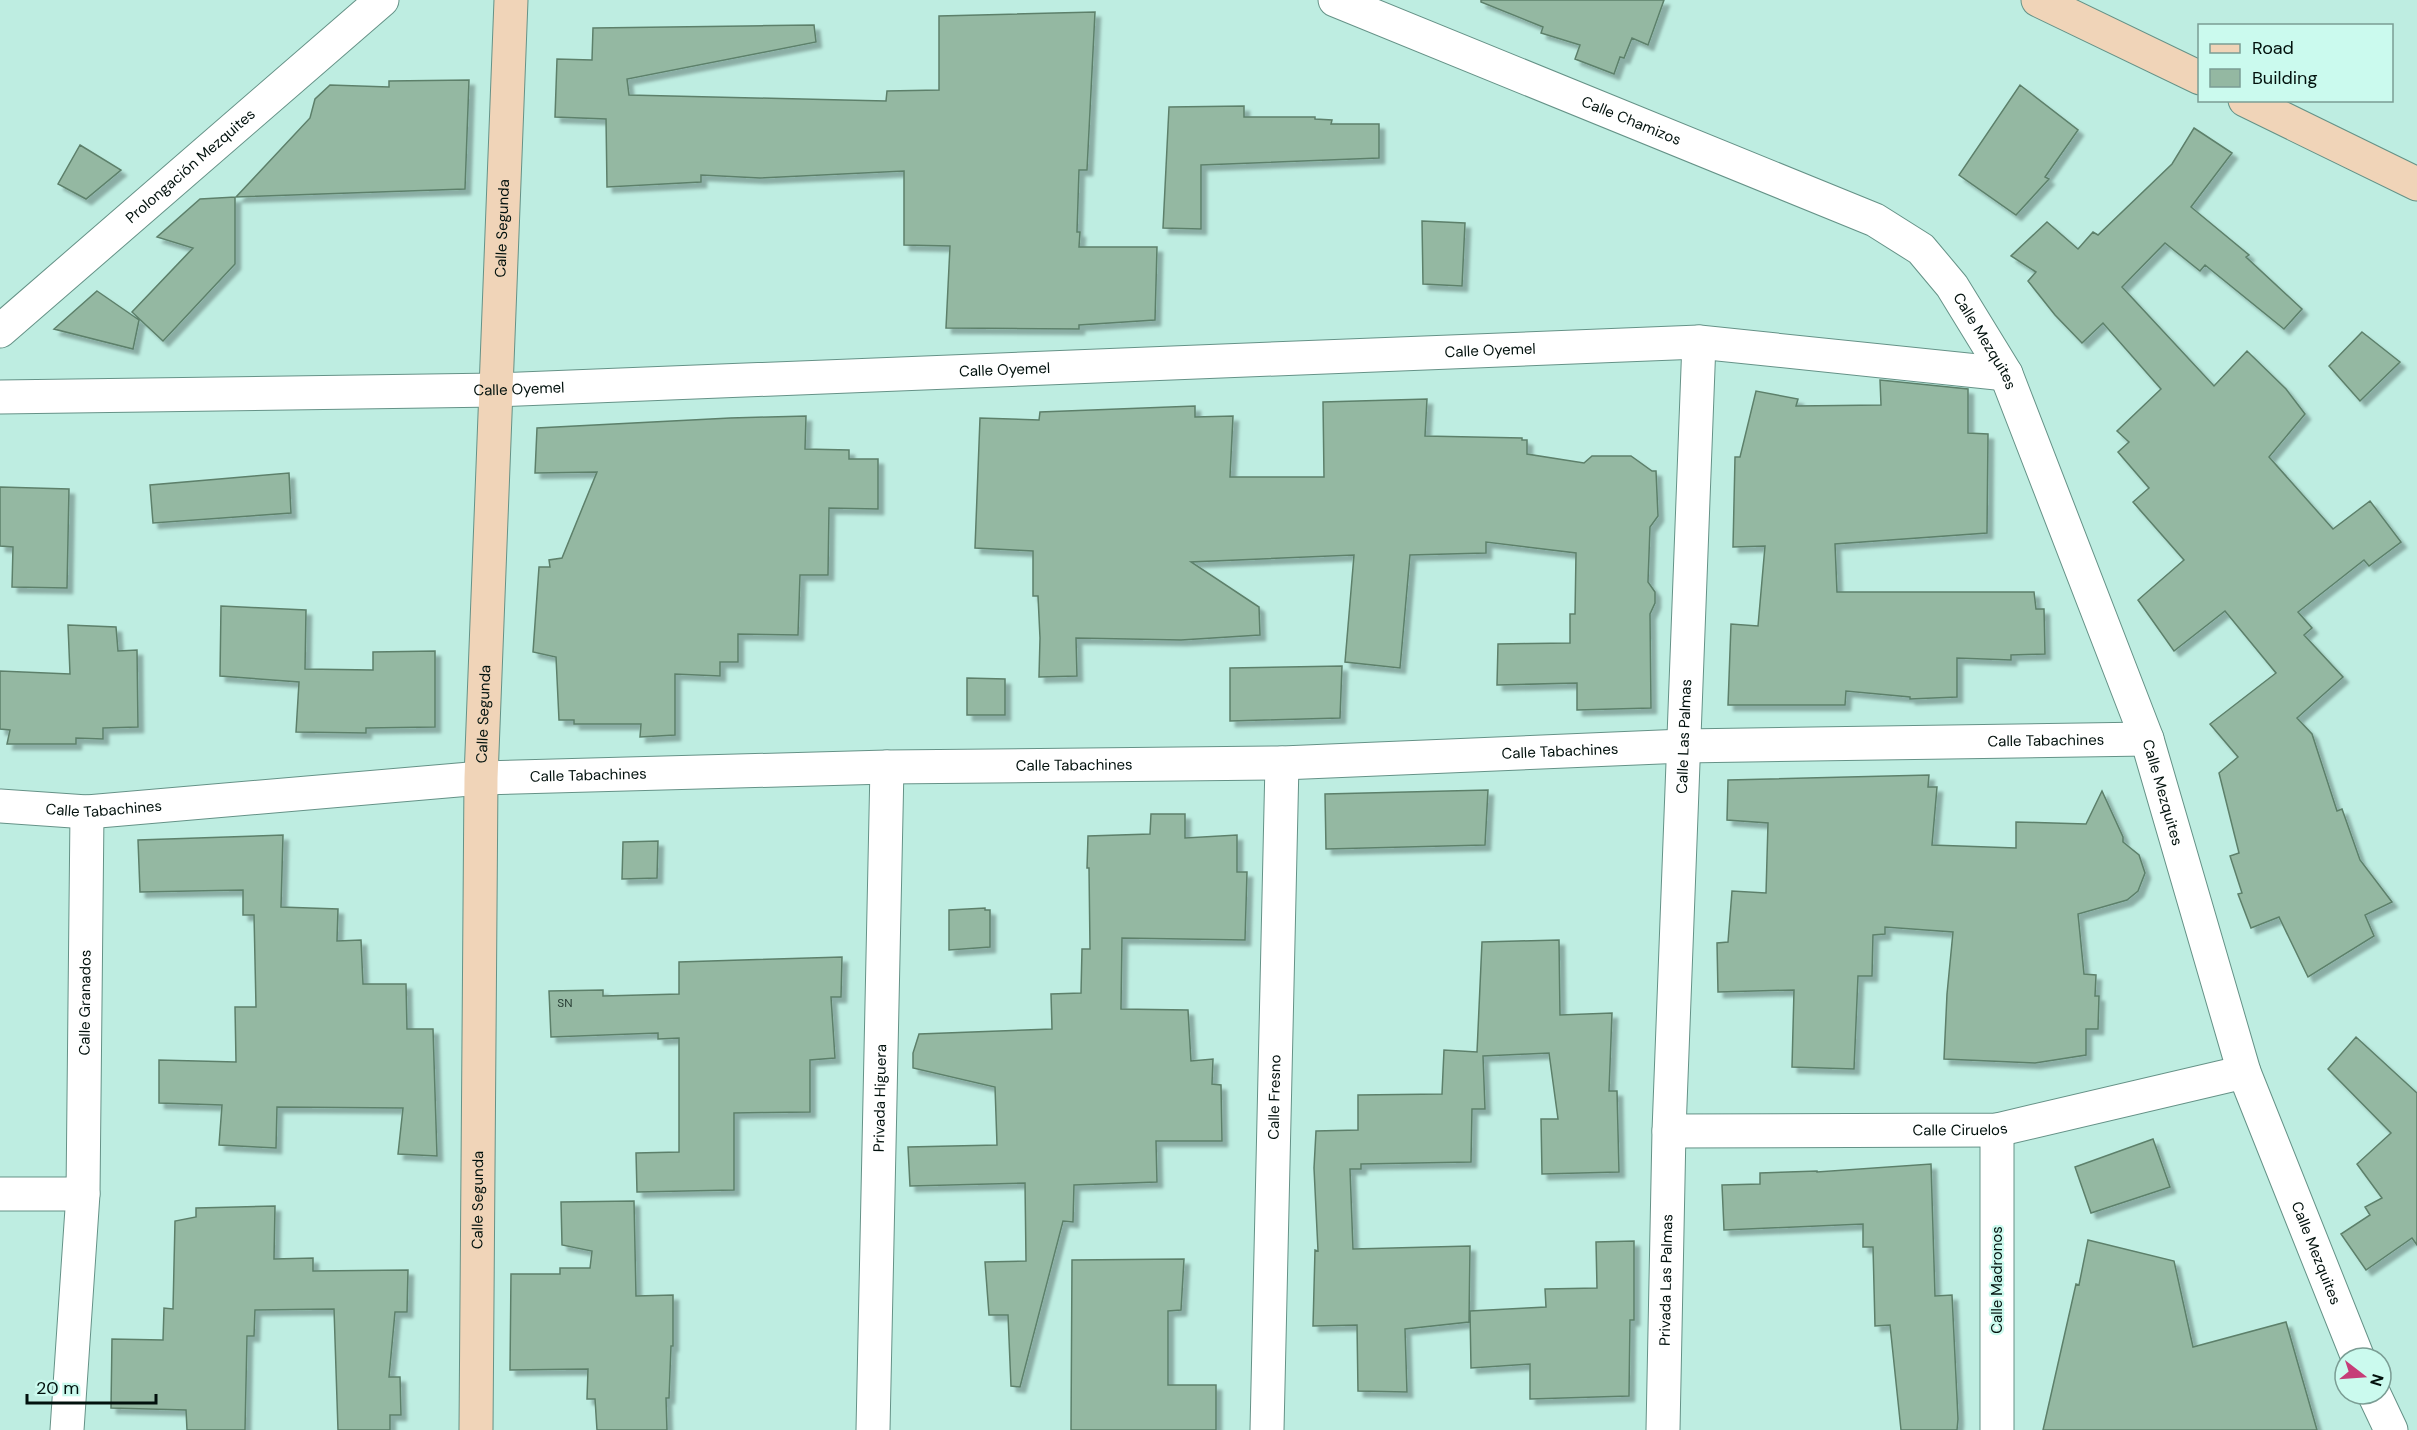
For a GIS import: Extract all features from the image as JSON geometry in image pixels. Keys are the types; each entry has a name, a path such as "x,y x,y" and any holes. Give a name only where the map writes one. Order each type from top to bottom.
{"street":[{"name":"Prolongación Mezquites","path":"0,331 382,0"},
{"name":"Calle Segunda","path":"477,1430 481,778 511,0"},
{"name":"Calle Chamizos","path":"1335,0 1875,220 1921,249"},
{"path":"2038,0 2198,78"},
{"path":"2249,102 2417,184"},
{"name":"Calle Mezquites","path":"1921,249 1952,286 2006,374 2147,739 2244,1072 2353,1346"},
{"name":"Calle Oyemel","path":"0,397 497,390 1699,342 2006,374"},
{"name":"Calle Las Palmas","path":"1669,1131 1699,342"},
{"name":"Calle Tabachines","path":"0,806 87,812 481,778 887,767 1282,763 1684,746 2147,739"},
{"name":"Calle Fresno","path":"1267,1430 1282,763"},
{"name":"Privada Higuera","path":"873,1430 887,767"},
{"name":"Calle Granados","path":"67,1430 83,1194 87,812"},
{"name":"Calle Ciruelos","path":"1669,1131 1997,1130 2244,1072"},
{"name":"Calle Madronos","path":"1997,1130 1997,1430"},
{"name":"Privada Las Palmas","path":"1663,1430 1669,1131"},
{"path":"0,1194 83,1194"},
{"path":"2380,1406 2391,1430"}],"building":[{"path":"1481,0 1664,0 1648,45 1632,38 1624,58 1620,57 1614,74 1575,59 1580,45 1541,33 1543,27 1481,2"},
{"path":"1095,12 1087,170 1079,170 1077,232 1080,232 1079,247 1157,247 1155,320 1079,325 1079,329 946,328 950,246 904,245 904,171 760,178 701,175 701,182 607,187 606,119 555,117 557,59 592,60 593,28 814,25 816,42 627,79 629,95 886,101 887,91 939,90 939,16"},
{"path":"469,80 465,189 236,197 310,118 315,99 330,85 389,87 389,81"},
{"path":"2020,85 2078,130 2045,177 2049,179 2016,215 1959,175"},
{"path":"1244,106 1244,117 1315,117 1315,119 1332,120 1331,124 1379,124 1379,158 1201,165 1201,229 1163,228 1169,107"},
{"path":"2194,128 2232,153 2191,207 2249,255 2246,257 2302,309 2284,329 2205,265 2200,271 2165,243 2122,287 2214,386 2247,351 2286,389 2305,414 2269,457 2333,529 2370,501 2401,542 2369,566 2364,560 2298,612 2312,628 2304,635 2343,677 2297,718 2312,734 2337,811 2342,809 2360,860 2392,902 2365,915 2374,936 2308,977 2279,917 2251,928 2238,894 2242,893 2230,856 2239,853 2219,773 2238,757 2210,724 2276,673 2225,611 2174,651 2138,600 2184,560 2133,502 2149,488 2118,452 2129,442 2117,431 2161,389 2103,323 2082,343 2055,315 2028,281 2036,272 2011,256 2047,222 2078,249 2093,232 2098,235 2172,164"},
{"path":"80,145 121,170 86,199 58,184"},
{"path":"235,197 235,264 163,341 132,312 193,248 157,237 200,199"},
{"path":"1422,221 1465,223 1462,286 1423,284"},
{"path":"97,291 139,320 133,349 54,329"},
{"path":"2362,332 2400,362 2360,401 2329,366"},
{"path":"1880,380 1968,389 1968,433 1988,434 1987,533 1835,544 1837,592 2034,592 2036,609 2044,609 2045,654 2011,655 2011,660 1957,658 1957,697 1910,699 1910,697 1846,691 1845,705 1728,705 1731,624 1758,626 1765,546 1733,547 1735,457 1740,457 1756,391 1798,399 1796,406 1881,405"},
{"path":"1427,399 1425,436 1522,438 1522,440 1527,440 1527,454 1584,463 1592,456 1631,456 1652,471 1656,471 1658,516 1650,527 1648,582 1655,592 1655,603 1650,614 1651,708 1577,710 1577,683 1497,685 1498,644 1570,643 1570,614 1575,614 1576,553 1486,542 1486,553 1410,555 1400,668 1345,662 1354,555 1191,562 1259,607 1260,635 1181,640 1076,638 1077,676 1039,677 1038,596 1033,596 1033,551 975,548 980,418 1039,420 1040,412 1195,406 1195,417 1233,416 1230,477 1324,477 1323,402"},
{"path":"806,416 805,449 849,450 849,459 878,459 878,509 829,508 828,575 800,575 798,635 738,634 738,662 720,662 720,676 675,674 675,735 640,737 641,724 574,724 574,720 559,720 556,657 533,652 539,567 550,567 549,560 562,558 597,472 535,473 537,428"},
{"path":"289,473 291,513 153,523 150,485"},
{"path":"0,487 69,489 67,588 12,587 13,547 0,546"},
{"path":"221,606 306,610 305,669 373,670 373,652 435,651 435,727 366,728 366,733 296,732 299,682 220,676"},
{"path":"68,625 116,627 118,651 137,650 138,727 103,728 103,739 76,738 76,744 7,744 10,730 0,729 0,671 70,674"},
{"path":"1342,666 1340,718 1230,721 1230,668"},
{"path":"967,678 1005,679 1005,715 967,715"},
{"path":"1929,775 1928,787 1937,787 1932,845 2016,848 2016,822 2086,824 2102,791 2123,837 2123,842 2139,855 2145,873 2138,891 2127,900 2078,914 2084,974 2096,975 2095,996 2099,996 2098,1029 2086,1029 2086,1055 2035,1063 1944,1059 1953,932 1885,927 1885,934 1873,935 1872,976 1858,976 1854,1069 1792,1067 1794,990 1718,992 1717,943 1728,942 1732,891 1766,893 1768,823 1727,820 1728,780"},
{"path":"1488,790 1485,845 1326,849 1325,794"},
{"path":"1151,814 1185,814 1185,838 1237,835 1237,872 1247,872 1245,940 1122,938 1121,1009 1188,1010 1191,1061 1213,1059 1212,1084 1221,1085 1222,1141 1156,1141 1157,1182 1074,1185 1073,1222 1063,1221 1020,1387 1011,1386 1008,1315 989,1315 985,1262 1026,1261 1025,1183 910,1186 908,1147 997,1145 995,1087 913,1068 913,1053 919,1034 1052,1029 1051,994 1081,993 1082,949 1090,949 1088,836 1150,834"},
{"path":"283,835 281,907 338,909 337,941 361,940 363,984 406,984 407,1029 433,1029 437,1156 398,1154 403,1108 277,1107 276,1148 219,1145 222,1105 159,1103 159,1060 236,1062 235,1007 256,1007 254,915 243,915 243,890 140,892 138,840"},
{"path":"658,841 657,878 622,879 623,842"},
{"path":"985,908 985,910 990,910 990,947 949,950 949,910"},
{"path":"1559,940 1560,1015 1612,1013 1609,1091 1617,1091 1619,1172 1542,1174 1541,1119 1558,1119 1549,1053 1483,1056 1485,1109 1472,1109 1471,1162 1361,1164 1361,1169 1350,1169 1353,1249 1470,1246 1469,1322 1405,1329 1407,1392 1358,1391 1357,1325 1313,1326 1315,1250 1318,1251 1314,1168 1316,1131 1358,1130 1358,1095 1442,1094 1444,1050 1477,1052 1482,942"},
{"path":"842,957 841,997 831,997 835,1058 810,1060 810,1112 734,1113 734,1190 637,1192 636,1153 679,1152 679,1038 658,1039 658,1033 551,1037 549,991 603,990 603,996 679,994 679,962"},
{"path":"2356,1037 2417,1093 2417,1245 2412,1238 2366,1270 2341,1234 2370,1215 2365,1207 2382,1198 2357,1164 2391,1133 2328,1069"},
{"path":"2153,1139 2170,1187 2091,1213 2075,1167"},
{"path":"1931,1164 1935,1296 1952,1295 1957,1430 1901,1430 1890,1325 1875,1326 1873,1247 1863,1247 1863,1224 1724,1230 1722,1185 1760,1184 1760,1173 1817,1172"},
{"path":"634,1201 636,1296 673,1295 673,1346 671,1346 669,1398 666,1398 667,1430 597,1430 595,1399 587,1399 588,1369 510,1370 511,1274 560,1274 560,1268 590,1268 592,1251 562,1245 561,1202"},
{"path":"275,1206 274,1259 313,1258 313,1271 408,1270 407,1312 395,1312 389,1377 400,1377 401,1415 390,1415 390,1430 338,1430 334,1309 255,1310 254,1336 247,1336 245,1430 187,1430 186,1410 111,1408 112,1339 163,1340 164,1308 173,1309 175,1221 196,1217 196,1208"},
{"path":"2088,1240 2174,1261 2193,1347 2286,1322 2317,1430 2043,1430"},
{"path":"1634,1241 1634,1320 1630,1320 1629,1396 1530,1399 1530,1364 1471,1368 1470,1311 1546,1307 1545,1289 1597,1288 1596,1242"},
{"path":"1184,1259 1181,1310 1168,1311 1168,1385 1216,1385 1216,1430 1071,1430 1072,1260"}]}
